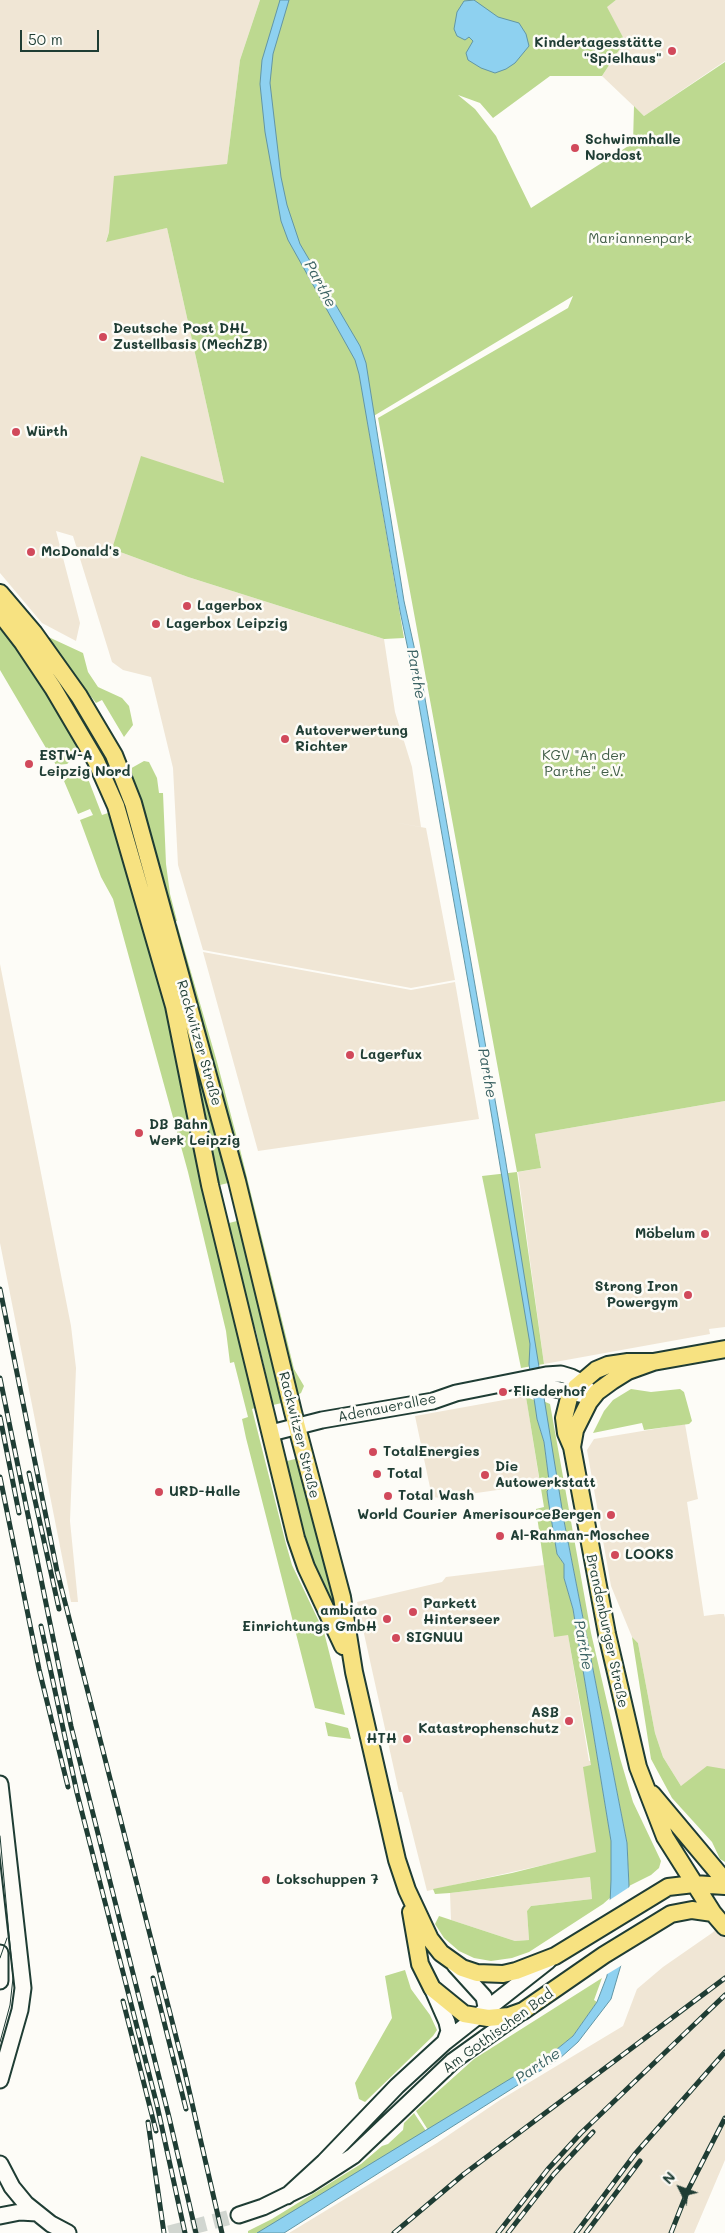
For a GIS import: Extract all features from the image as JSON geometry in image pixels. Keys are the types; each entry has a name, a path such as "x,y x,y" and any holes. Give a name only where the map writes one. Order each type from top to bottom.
{"main road":[{"name":"Rackwitzer Straße","path":"0,593 34,634 79,696 114,755 133,803 237,1181 296,1427 342,1597 354,1672 397,1860 407,1890 430,1939 441,1953 455,1964 469,1971 495,1974 516,1971 555,1956"},
{"name":"Rackwitzer Straße","path":"0,613 24,643 63,704 102,772 116,806 174,1006 210,1185 296,1538 306,1567 327,1608 354,1672"},
{"path":"593,1396 628,1371 653,1362 725,1349"},
{"path":"576,1387 596,1370 608,1365 628,1362 653,1362"},
{"name":"Adenauerallee","path":"271,1433 433,1401 456,1393 504,1384 547,1381 561,1374 576,1387 593,1396"},
{"name":"Brandenburger Straße","path":"576,1387 564,1418 566,1432 572,1447 607,1634 631,1744 657,1819 673,1852 720,1921"},
{"name":"Brandenburger Straße","path":"572,1447 575,1430 593,1396"},
{"path":"0,1784 22,1988 20,2010 0,2080"},
{"name":"Brandenburger Straße","path":"645,1784 725,1881"},
{"name":"Am Gothischen Bad","path":"657,1892 671,1871 673,1852"},
{"path":"694,1884 701,1870 702,1855"},
{"name":"Am Gothischen Bad","path":"287,2196 324,2162 397,2086 445,2042 484,2014 555,1956 668,1887 694,1884 725,1886"},
{"name":"Am Gothischen Bad","path":"240,2215 263,2208 287,2196 321,2178 353,2156 436,2076 483,2038 604,1955 670,1914 694,1884"},
{"name":"Rackwitzer Straße","path":"407,1890 420,1964 432,1988 460,2012 509,2016 523,2011"},
{"name":"Am Gothischen Bad","path":"670,1914 692,1910 720,1921"},
{"path":"0,1953 0,1981"},
{"path":"455,1964 481,1994 484,2014 483,2038"},
{"path":"432,1988 447,2022 449,2031 445,2042"},
{"path":"0,2164 15,2191 37,2214 68,2233"},
{"path":"0,2216 20,2212 37,2214"}],"shaded area":[{"path":"0,0 260,0 240,60 227,164 109,232 106,241 167,228 224,483 112,549 188,577 384,639 395,712 412,767 421,827 387,821 426,828 455,980 411,988 203,950 178,865 173,768 151,677 123,670 112,662 73,536 56,531 80,623 76,641 42,623 0,573"},
{"name":"Kindertagesstätte \"Spielhaus\"","path":"616,0 725,0 725,61 644,116 602,76 625,41 606,7"},
{"name":"Lagerfux","path":"203,952 411,990 455,982 479,1119 258,1151"},
{"path":"0,964 71,1326 76,1368 70,1521 78,1602 71,1602 0,1243"},
{"path":"725,1101 725,1327 709,1329 710,1334 544,1364 518,1172 541,1168 535,1134"},
{"path":"526,1396 540,1484 441,1498 432,1497 415,1416"},
{"path":"685,1424 698,1499 687,1502 704,1616 724,1614 725,1618 725,1832 681,1786 663,1757 655,1733 638,1643 632,1637 611,1586 587,1450 594,1439"},
{"path":"544,1565 554,1636 568,1634 589,1761 597,1760 611,1850 427,1891 402,1792 399,1792 357,1602 442,1582 446,1577"},
{"path":"590,1877 592,1899 531,1906 527,1911 529,1940 515,1941 451,1920 450,1893"},
{"path":"725,1921 725,2160 694,2233 289,2233 437,2143 500,2100 623,2026 637,1989 663,1967 712,1933"}],"green space":[{"path":"260,0 616,0 607,7 625,41 602,76 550,76 493,118 480,103 458,95 475,109 496,136 531,208 633,143 634,106 644,116 725,62 725,1101 535,1134 541,1168 517,1172 378,418 568,308 573,296 367,420 404,638 384,639 188,577 112,549 141,456 224,483 167,228 106,242 109,232 114,176 227,164 240,60"},
{"path":"0,629 21,651 81,746 77,755 67,764 56,765 0,670"},
{"path":"42,634 83,653 88,672 98,687 122,698 129,706 133,725 124,737 102,700 96,703"},
{"path":"144,761 149,762 157,778 159,793 163,793 166,864 170,894 177,921 171,923 128,770"},
{"path":"85,771 102,815 108,813 128,863 155,956 258,1407 252,1409 292,1565 324,1632 345,1715 315,1708 246,1438 242,1419 248,1417 234,1362 230,1363 226,1331 188,1172 113,899 101,877 80,820 93,815 90,809 78,814 64,781 73,773"},
{"path":"177,924 238,1142 233,1141 173,928"},
{"path":"171,972 232,1182 216,1186"},
{"path":"239,1145 294,1369 304,1386 301,1393 296,1396 235,1147"},
{"path":"517,1172 544,1364 521,1368 482,1176"},
{"path":"241,1220 286,1402 273,1405 256,1331 242,1293 225,1224"},
{"path":"631,1389 651,1392 680,1389 684,1392 692,1421 689,1424 644,1430 642,1423 593,1433 604,1411 613,1400"},
{"path":"526,1397 534,1400 536,1404 537,1419 544,1442 550,1488 547,1492 557,1554 564,1564 564,1578 573,1609 611,1841 611,1897 529,1952 512,1958 491,1961 474,1958 459,1951 444,1938 435,1924 439,1916 515,1941 529,1940 527,1911 531,1906 592,1899 590,1877 450,1893 435,1894 433,1889 512,1873 596,1852 583,1767 591,1765 568,1635 554,1637 536,1509 544,1507"},
{"path":"543,1401 550,1404 591,1633 620,1758 633,1802 661,1861 659,1868 651,1875 629,1886 627,1843 564,1521"},
{"path":"299,1458 335,1589 336,1608 333,1607 306,1552 283,1462"},
{"path":"632,1637 638,1643 655,1733 663,1757 681,1786 707,1766 725,1769 725,1862 720,1859 712,1842 672,1798 651,1759"},
{"path":"325,1722 348,1728 351,1739 328,1736"},
{"path":"405,1970 411,1989 430,2015 437,2030 365,2102 359,2099 355,2083 392,2018 385,1976"},
{"path":"602,1978 594,2000 597,2002 573,2036 551,2054 428,2130 416,2111 474,2059"},
{"path":"414,2113 426,2131 272,2225 257,2233 248,2233 248,2231 272,2219 361,2164 403,2130 404,2123"}],"water":[{"name":"Parthe","path":"280,0 289,0 273,54 270,83 281,177 287,205 300,244 360,346 366,363 404,601 423,687 505,1157 564,1521 627,1843 629,1886 623,1958 611,1999 578,2042 559,2059 284,2233 257,2233 551,2054 573,2036 597,2002 607,1976 611,1880 611,1841 573,1609 564,1578 564,1564 557,1554 548,1499 547,1491 550,1488 544,1442 537,1419 529,1364 530,1344 488,1094 359,374 355,360 288,240 281,221 265,132 260,84 262,60"},
{"path":"474,0 498,17 519,23 526,34 529,46 515,63 506,69 495,73 481,68 468,60 466,53 473,41 469,37 465,40 457,36 454,29 457,12 464,1"}],"pier":[{"path":"631,1886 624,1964 604,1976 608,1901"}],"tunnel":[{"path":"169,2233 239,2215"}],"tram line":[{"path":"0,1836 13,1978 10,2005 0,2042"},
{"path":"0,1958 7,1938"}],"railway":[{"path":"0,1289 57,1571 183,2064 222,2233"},
{"path":"0,1378 71,1726 169,2117 196,2233"},
{"path":"0,1417 19,1513"},
{"path":"29,1473 59,1609"},
{"path":"0,1477 39,1669 68,1787"},
{"path":"41,1626 77,1793 157,2105 185,2233"},
{"path":"153,1978 186,2109"},
{"path":"394,2233 464,2174 725,1978"},
{"path":"498,2233 548,2169 581,2133 725,1995"},
{"path":"123,2001 156,2131"},
{"path":"576,2233 635,2154 725,2052"},
{"path":"671,2233 688,2190 725,2118"},
{"path":"148,2122 164,2233"},
{"path":"508,2233 554,2174 593,2132"},
{"path":"586,2233 640,2161"}],"place":[{"name":"Kindertagesstätte \"Spielhaus\"","path":"672,51"},
{"name":"Schwimmhalle Nordost","path":"575,148"},
{"name":"Deutsche Post DHL Zustellbasis (MechZB)","path":"103,337"},
{"name":"Würth","path":"16,432"},
{"name":"McDonald's","path":"31,552"},
{"name":"Lagerbox","path":"187,606"},
{"name":"Lagerbox Leipzig","path":"156,624"},
{"name":"Autoverwertung Richter","path":"285,739"},
{"name":"ESTW-A Leipzig Nord","path":"29,764"},
{"name":"Lagerfux","path":"350,1055"},
{"name":"DB Bahn Werk Leipzig","path":"139,1133"},
{"name":"Möbelum","path":"705,1234"},
{"name":"Strong Iron Powergym","path":"688,1295"},
{"name":"Fliederhof","path":"503,1392"},
{"name":"TotalEnergies","path":"373,1452"},
{"name":"Total","path":"377,1474"},
{"name":"Die Autowerkstatt","path":"485,1475"},
{"name":"URD-Halle","path":"159,1492"},
{"name":"Total Wash","path":"388,1496"},
{"name":"World Courier AmerisourceBergen","path":"611,1515"},
{"name":"Al-Rahman-Moschee","path":"500,1536"},
{"name":"LOOKS","path":"615,1555"},
{"name":"Parkett Hinterseer","path":"413,1612"},
{"name":"ambiato Einrichtungs GmbH","path":"387,1619"},
{"name":"SIGNUU","path":"396,1638"},
{"name":"ASB Katastrophenschutz","path":"569,1721"},
{"name":"HTH","path":"407,1739"},
{"name":"Lokschuppen 7","path":"266,1880"}],"park label":[{"name":"Mariannenpark","path":"640,239"},
{"name":"KGV \"An der Parthe\" e.V.","path":"584,764"}]}
